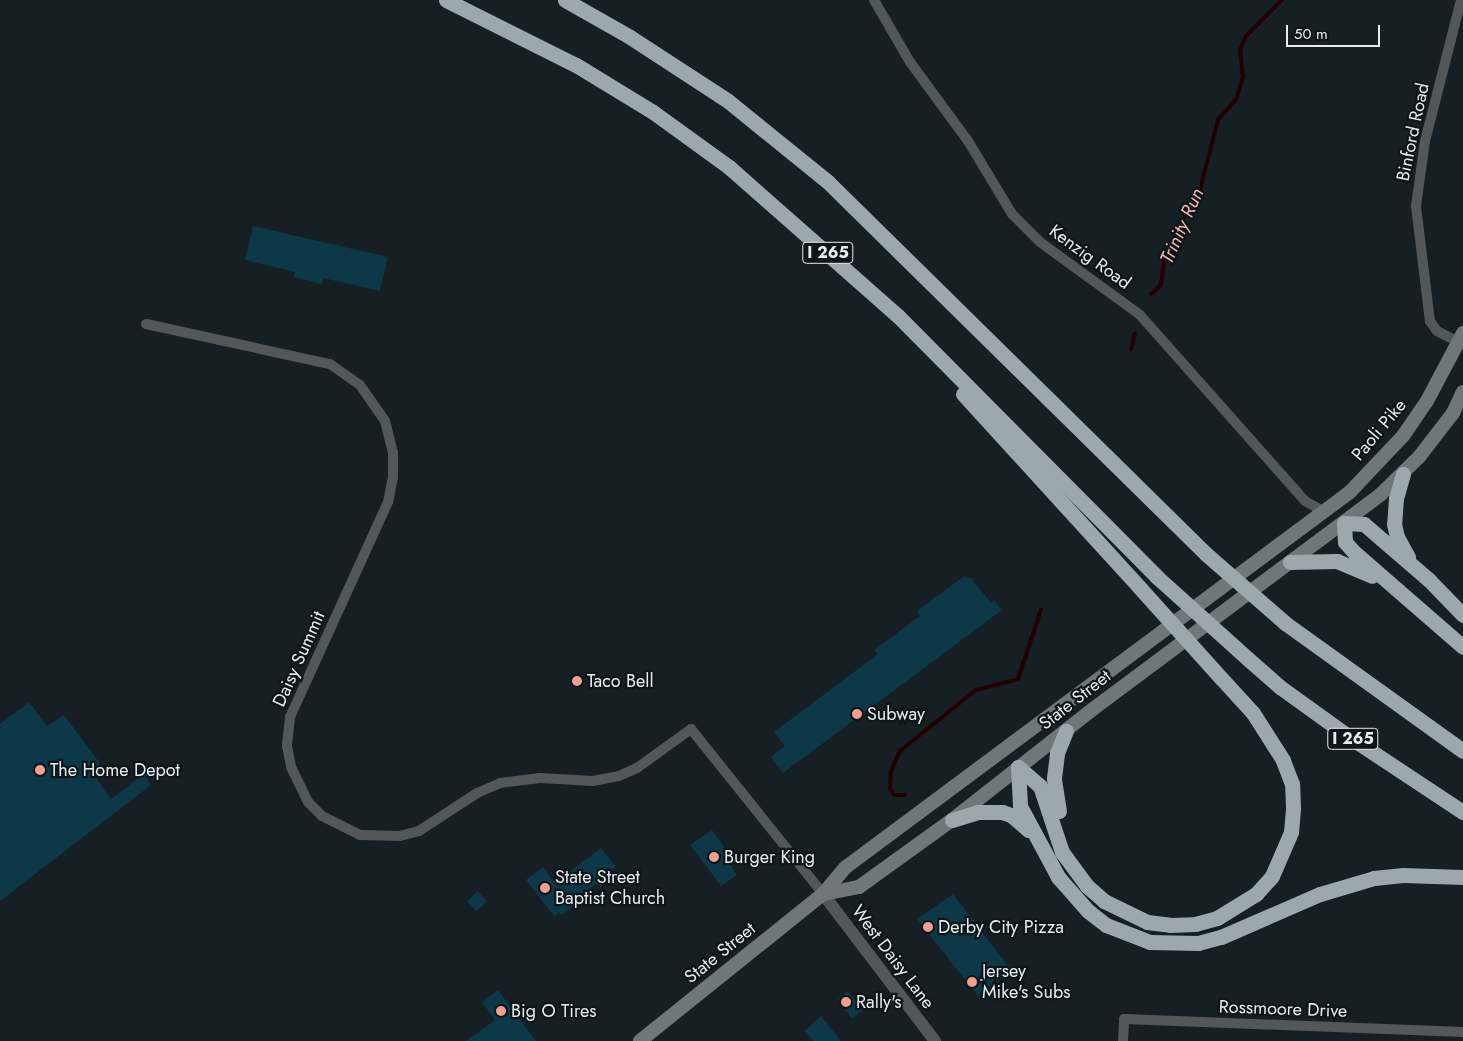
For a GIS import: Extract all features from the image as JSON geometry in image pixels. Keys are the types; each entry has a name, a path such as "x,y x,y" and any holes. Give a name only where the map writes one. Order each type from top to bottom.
{"highway":[{"name":"I 265","path":"446,0 536,42 669,124 765,197 868,289 1157,577 1248,659 1280,687 1348,736 1463,812"},
{"name":"I 265","path":"565,0 638,42 728,101 828,182 1206,554 1284,623 1463,751"},
{"path":"868,289 1222,679 1270,737 1292,784 1291,832 1272,876 1238,908 1195,924 1170,926 1124,914 1093,891 1062,852 1040,786 1018,767"},
{"path":"1403,474 1394,513 1396,537 1410,561 1463,615"},
{"path":"1429,580 1364,524 1344,523 1345,542 1463,647"},
{"path":"1290,562 1337,561 1389,583"},
{"path":"1066,731 1057,752 1054,778 1074,868"},
{"path":"1018,767 1020,806 1045,857"},
{"path":"952,820 990,811 1011,815 1026,826 1072,895 1106,925 1150,942 1173,944 1221,937 1320,894 1374,878 1403,874 1463,877"}],"main road":[{"name":"Paoli Pike","path":"1323,511 1350,492 1403,436 1427,401 1462,340"},
{"path":"1323,511 1344,523 1403,474 1453,413 1463,392"},
{"name":"State Street","path":"640,1041 823,894 846,867 1323,511"},
{"name":"State Street","path":"823,894 859,887 952,820 1018,767 1344,523"},
{"path":"1004,750 1018,767"}],"street":[{"name":"Kenzig Road","path":"874,0 910,62 968,141 1012,214 1040,242 1140,315 1305,501 1323,511"},
{"name":"Binford Road","path":"1461,0 1425,141 1416,206 1430,321 1436,331 1462,340"},
{"name":"Daisy Summit","path":"146,324 330,364 360,385 385,421 393,452 393,477 388,502 290,717 287,746 291,767 308,802 322,816 360,835 380,838 400,836 419,831 477,793 500,783 540,778 593,781 619,776 637,768 691,729 823,894"},
{"name":"West Daisy Lane","path":"823,894 935,1041"},
{"name":"Rossmoore Drive","path":"1123,1041 1124,1019 1463,1032"}],"building":[{"path":"253,226 388,257 380,291 323,278 322,284 294,277 295,272 245,260"},
{"path":"963,577 971,578 991,603 994,601 1002,610 783,773 771,757 785,746 774,732 878,654 874,650 920,616 917,611"},
{"name":"The Home Depot","path":"29,702 47,726 64,715 105,770 96,778 111,799 144,774 151,785 0,901 0,724"},
{"name":"Burger King","path":"712,830 730,856 726,859 737,875 721,886 690,845"},
{"name":"State Street Baptist Church","path":"601,848 616,867 581,896 583,899 562,915 559,912 554,916 526,880 543,867 555,883"},
{"path":"478,891 487,902 476,911 467,901"},
{"path":"953,894 1011,970 978,996 917,919"},
{"name":"Big O Tires","path":"498,990 536,1041 466,1041 495,1020 482,1002"},
{"name":"Rally's","path":"848,991 863,1010 852,1019 838,999"},
{"path":"821,1016 841,1041 813,1041 805,1031"}],"waterway":[{"name":"Trinity Run","path":"1151,294 1161,285 1164,261 1181,222 1198,197 1218,120 1236,99 1243,78 1240,50 1246,36 1282,0"},
{"name":"Trinity Run","path":"1131,349 1135,333"},
{"name":"Trinity Run","path":"905,795 894,795 890,788 891,771 900,751 976,690 1018,679 1041,610"}],"place":[{"name":"Taco Bell","path":"577,681"},
{"name":"Subway","path":"857,714"},
{"name":"The Home Depot","path":"40,770"},
{"name":"Burger King","path":"714,857"},
{"name":"State Street Baptist Church","path":"545,888"},
{"name":"Derby City Pizza","path":"928,927"},
{"name":"Jersey Mike's Subs","path":"972,982"},
{"name":"Rally's","path":"846,1002"},
{"name":"Big O Tires","path":"501,1011"}]}
